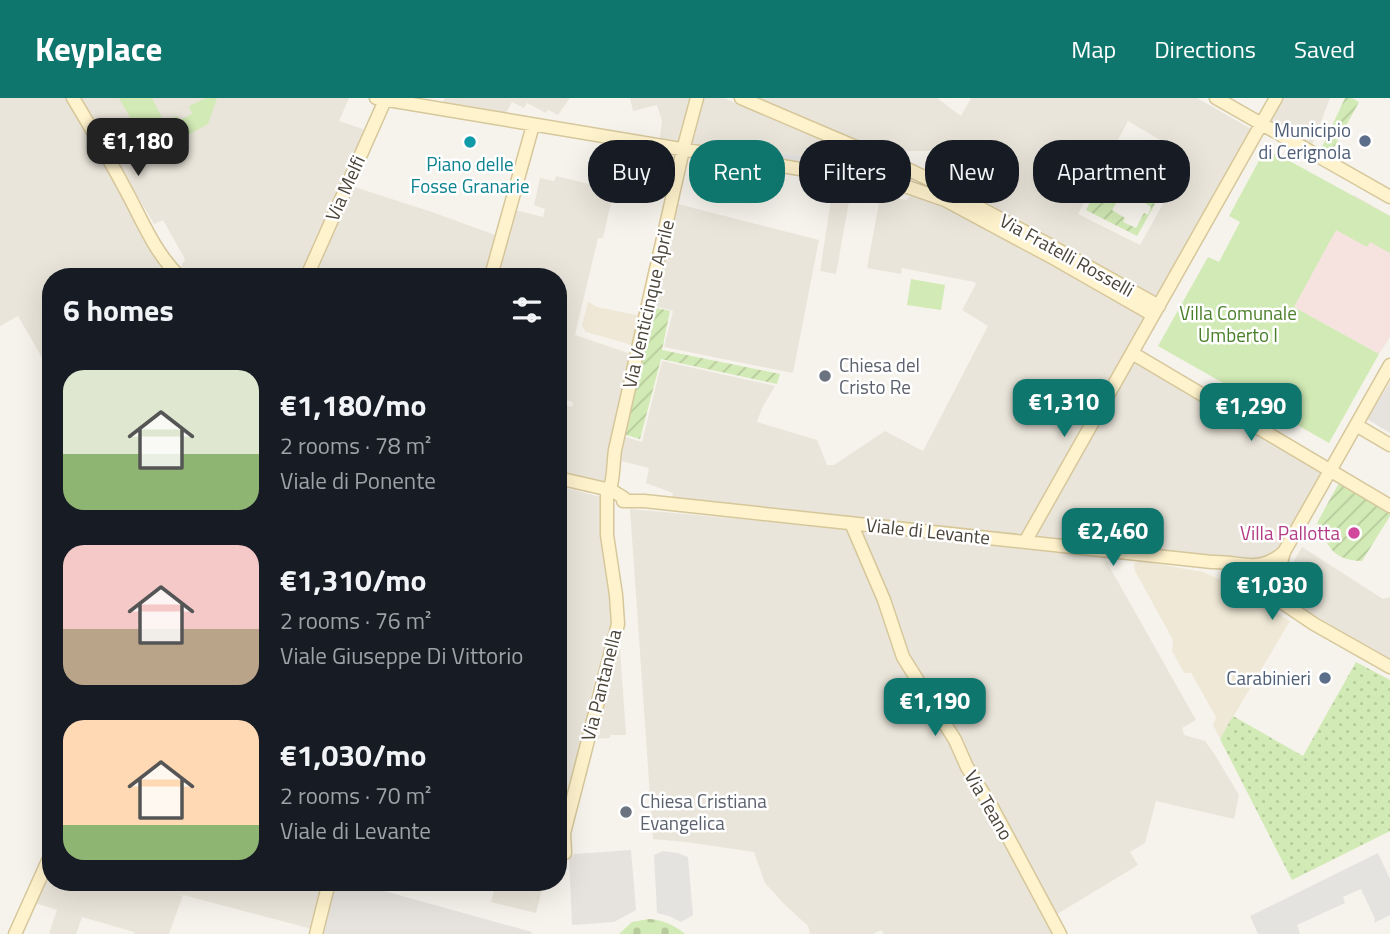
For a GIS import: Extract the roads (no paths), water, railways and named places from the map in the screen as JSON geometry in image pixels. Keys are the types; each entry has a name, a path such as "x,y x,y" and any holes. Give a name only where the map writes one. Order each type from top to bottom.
{"street":[{"path":"73,98 170,268"},
{"name":"Via Venticinque Aprile","path":"607,490 614,476 615,450 697,98"},
{"path":"741,98 839,140"},
{"path":"1216,98 1390,197"},
{"path":"1025,542 1276,98"},
{"path":"382,99 799,169"},
{"name":"Via Melfi","path":"310,268 382,99"},
{"path":"493,268 533,125"},
{"name":"Via Fratelli Rosselli","path":"911,171 951,190 1156,311"},
{"name":"Via Fratelli Rosselli","path":"911,188 945,200 1156,311"},
{"path":"1132,353 1390,506"},
{"path":"1284,552 1252,573 1256,582 1268,583 1272,578 1284,552 1390,365"},
{"path":"1356,425 1390,445"},
{"name":"Viale di Levante","path":"567,480 607,490 623,499 1212,562 1262,565"},
{"name":"Via Pantanella","path":"567,821 618,624 607,535 607,490"},
{"name":"Via Teano","path":"851,523 884,600 903,657 955,740 967,767 993,809 1060,934"},
{"name":"Viale di Levante","path":"1212,562 1245,572 1276,606 1298,619 1314,624"},
{"path":"1262,565 1271,568 1272,578"},
{"name":"Viale di Levante","path":"1272,578 1273,592 1280,601 1314,624 1390,667"},
{"path":"15,934 42,874"},
{"path":"316,934 327,891"}],"place":[{"name":"Municipio di Cerignola","path":"1365,141"},
{"name":"Piano delle Fosse Granarie","path":"470,142"},
{"name":"Chiesa del Cristo Re","path":"825,376"},
{"name":"Villa Pallotta","path":"1354,533"},
{"name":"Carabinieri","path":"1325,678"},
{"name":"Chiesa Cristiana Evangelica","path":"626,812"}],"park label":[{"name":"Villa Comunale Umberto I","path":"1238,324"}]}
